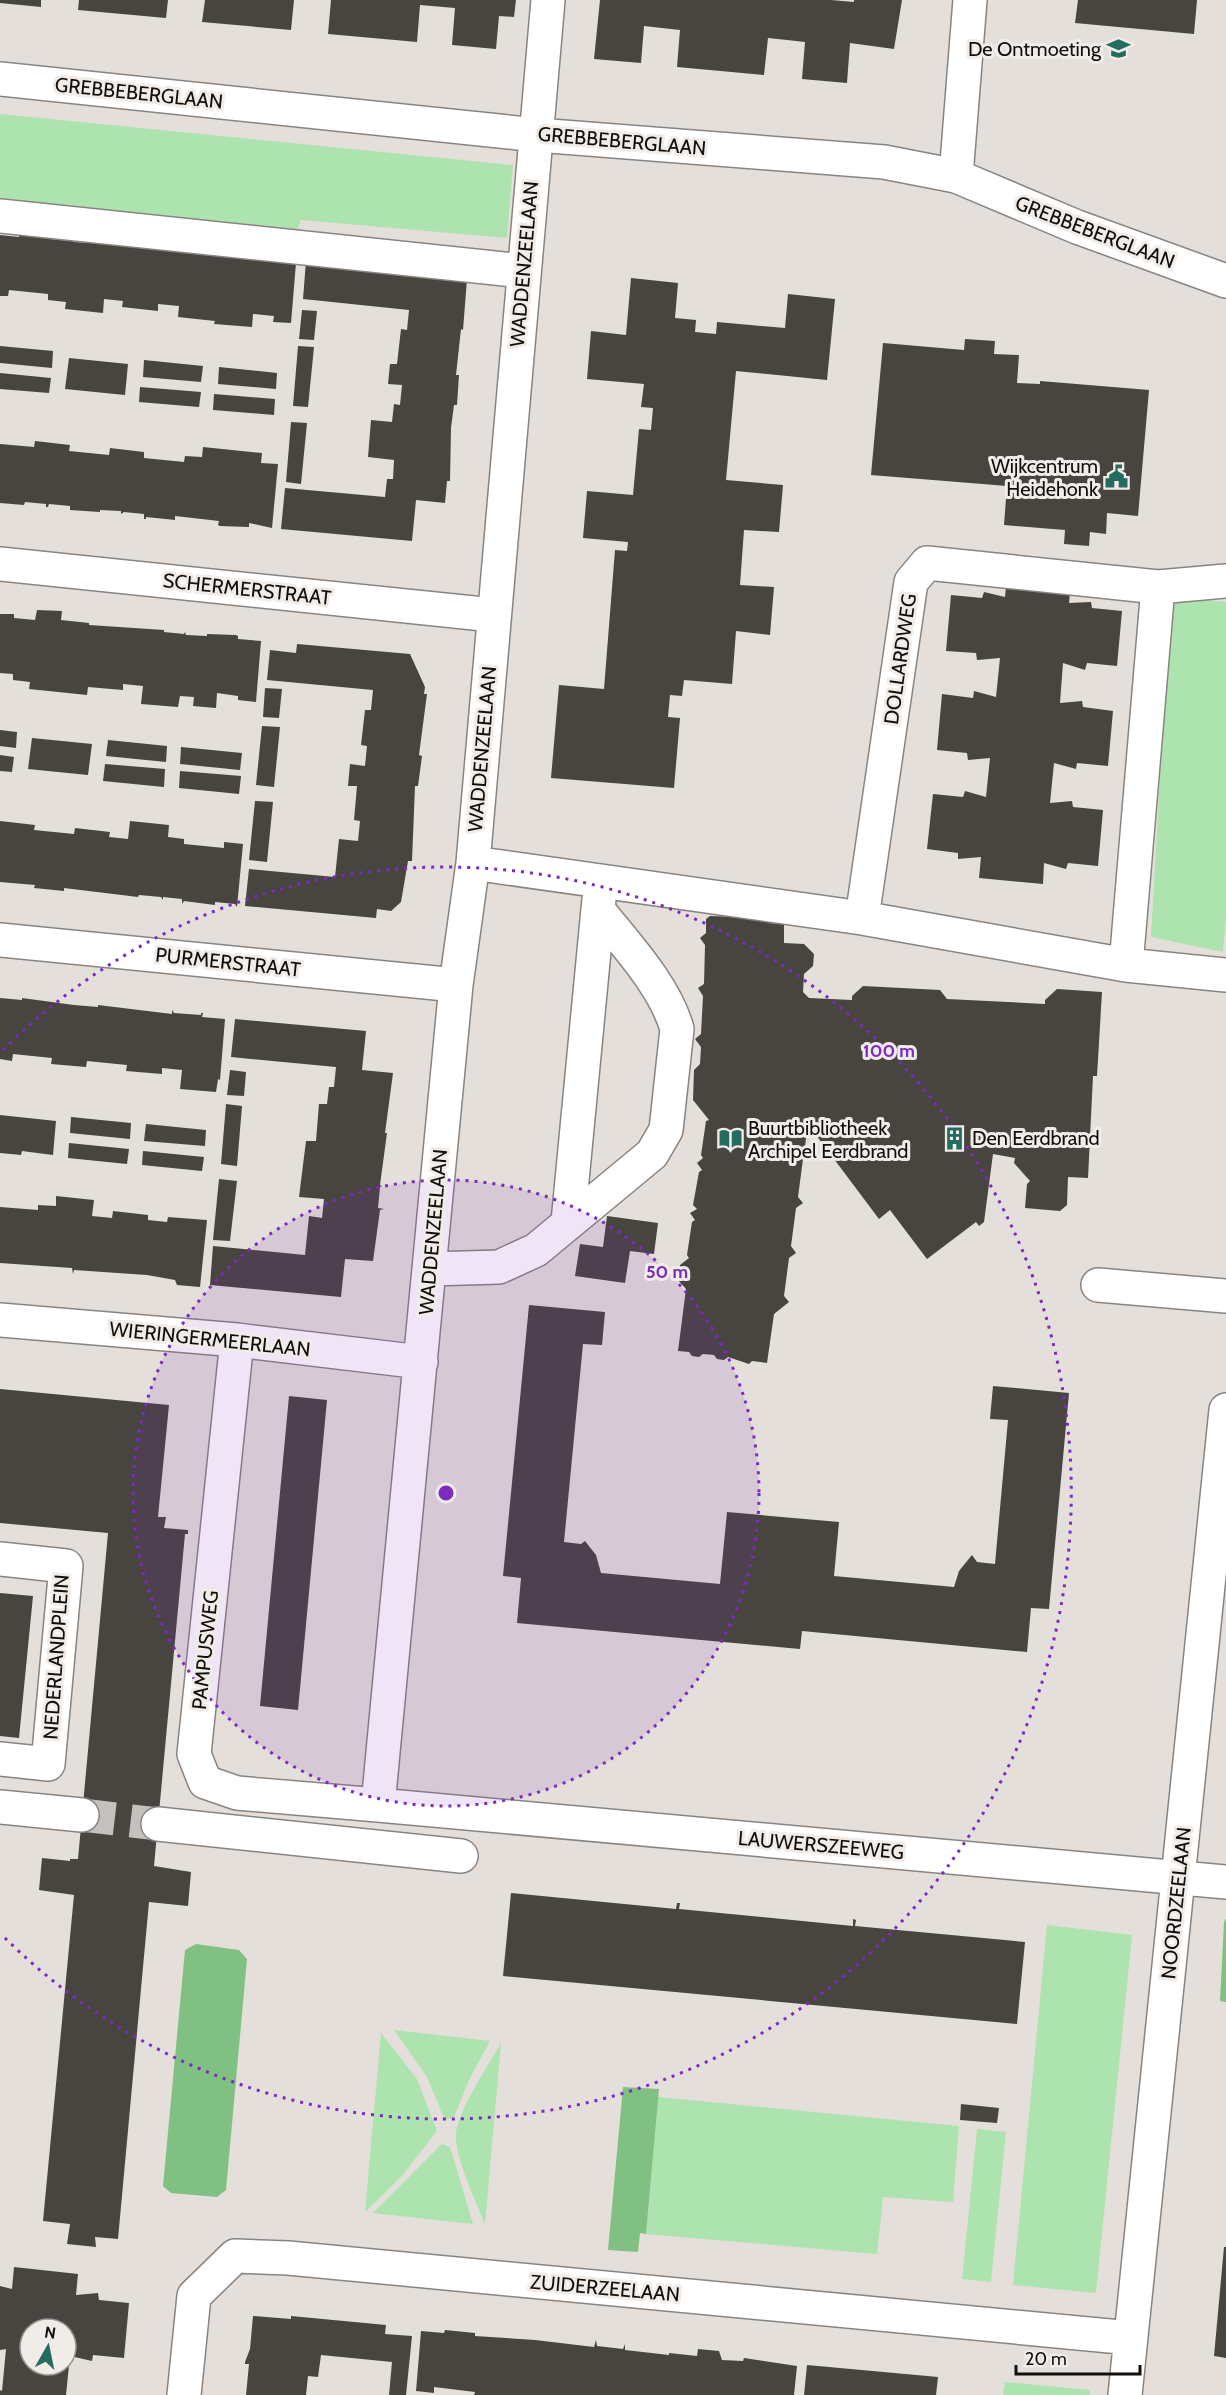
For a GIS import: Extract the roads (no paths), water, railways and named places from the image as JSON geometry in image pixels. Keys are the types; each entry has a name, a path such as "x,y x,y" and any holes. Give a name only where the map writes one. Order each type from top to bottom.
{"street":[{"name":"WADDENZEELAAN","path":"421,1362 456,985 473,863 548,0"},
{"path":"956,176 970,0"},
{"name":"GREBBEBERGLAAN","path":"0,79 537,135 884,162 956,176 1077,227 1226,281"},
{"path":"0,216 523,271"},
{"name":"DOLLARDWEG","path":"862,918 911,582 927,563 1158,587 1226,581"},
{"name":"SCHERMERSTRAAT","path":"0,564 493,615"},
{"path":"1126,965 1158,587"},
{"path":"473,863 600,896 862,918 1126,965 1226,975"},
{"path":"568,1222 600,896"},
{"path":"430,1269 499,1267 536,1250 652,1154 666,1130 677,1029 673,1016 600,896"},
{"name":"PURMERSTRAAT","path":"0,940 456,985"},
{"path":"1098,1285 1226,1296"},
{"name":"WIERINGERMEERLAAN","path":"0,1320 237,1340 421,1362"},
{"name":"PAMPUSWEG","path":"237,1340 194,1754 205,1782 237,1793 465,1813"},
{"path":"378,1805 421,1362"},
{"name":"NOORDZEELAAN","path":"1125,2395 1225,1430"},
{"name":"NEDERLANDPLEIN","path":"0,1559 66,1566 48,1764 1,1768"},
{"path":"0,1807 82,1815"},
{"name":"LAUWERSZEEWEG","path":"465,1813 1226,1882"},
{"path":"158,1824 461,1856"},
{"name":"ZUIDERZEELAAN","path":"184,2395 194,2296 235,2256 300,2259 1131,2338"},
{"path":"1125,2395 1130,2395"}],"tunnel":[{"path":"82,1815 158,1824"}],"place":[{"name":"De Ontmoeting","path":"1119,49"},
{"name":"Wijkcentrum Heidehonk","path":"1116,477"},
{"name":"Den Eerdbrand","path":"954,1138"},
{"name":"Buurtbibliotheek Archipel Eerdbrand","path":"730,1139"}]}
